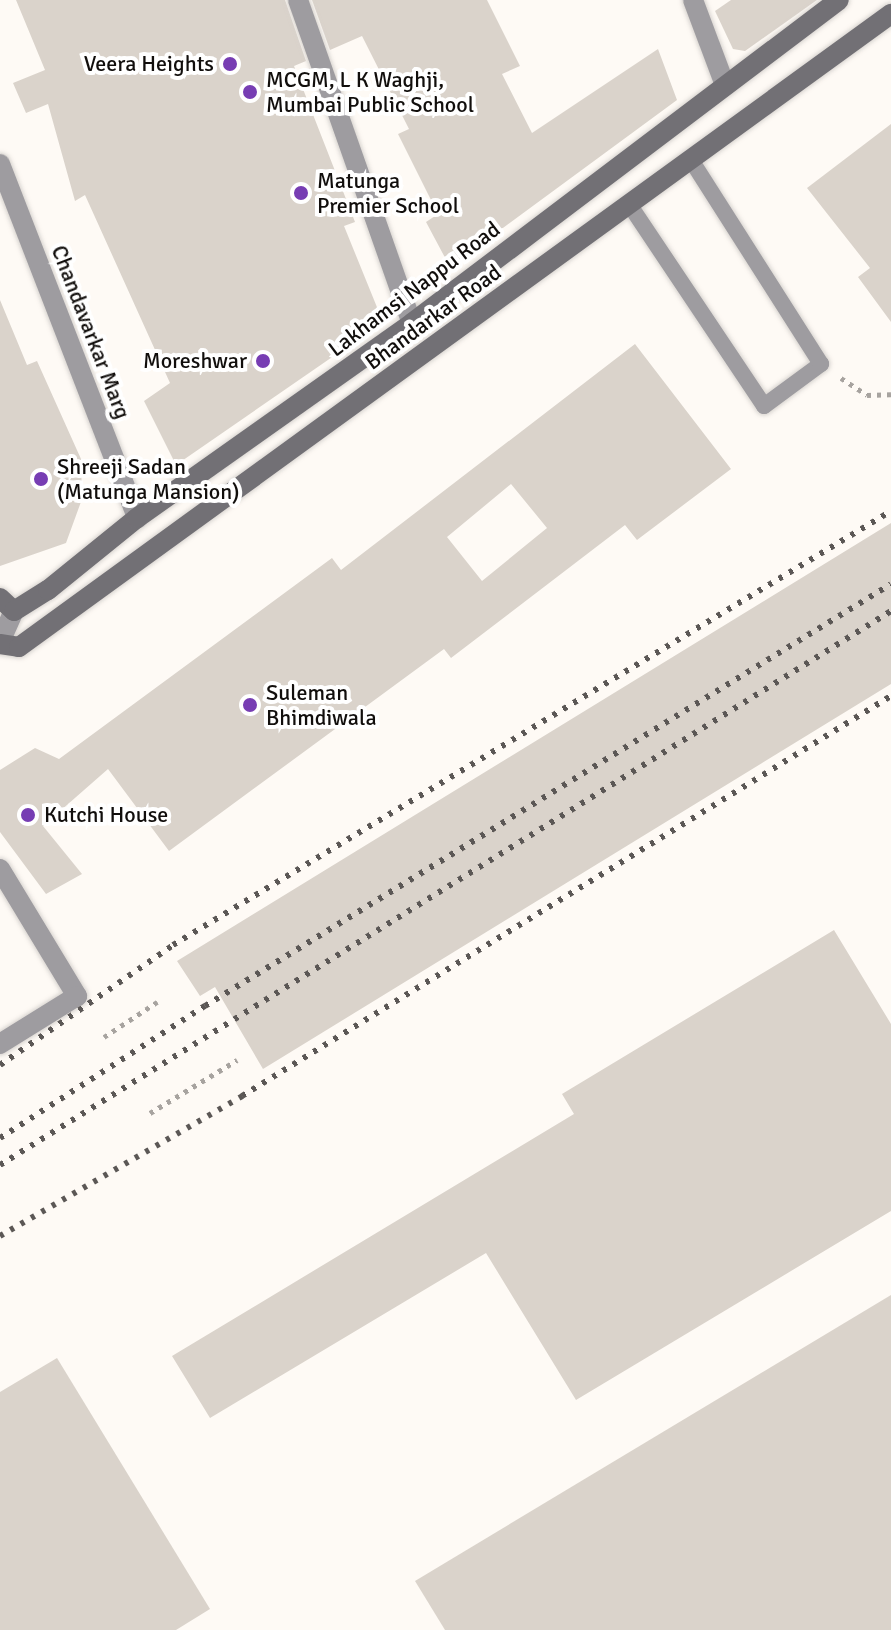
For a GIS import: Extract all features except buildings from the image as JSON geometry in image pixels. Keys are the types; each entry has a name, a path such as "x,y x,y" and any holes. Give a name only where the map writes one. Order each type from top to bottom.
{"street":[{"path":"298,0 412,323"},
{"path":"693,0 725,85"},
{"name":"Lakhamsi Nappu Road","path":"7,605 137,518 412,323 839,0"},
{"name":"Bhandarkar Road","path":"0,643 19,647 891,14"},
{"name":"Chandavarkar Marg","path":"0,164 137,518"},
{"path":"0,643 7,605"},
{"path":"0,869 77,996 0,1044"}],"lane":[{"path":"629,204 764,406 821,364 691,160"}],"path":[{"path":"821,364 867,395 891,394"},
{"path":"104,1037 157,1002"},
{"path":"150,1113 237,1060"}],"railway":[{"path":"0,1065 173,945 891,511"},
{"path":"0,1138 205,1006 891,584"},
{"path":"0,1165 891,611"},
{"path":"0,1236 242,1096 891,696"}],"place":[{"name":"Veera Heights","path":"230,64"},
{"name":"MCGM, L K Waghji, Mumbai Public School","path":"250,92"},
{"name":"Matunga Premier School","path":"301,193"},
{"name":"Moreshwar","path":"263,361"},
{"name":"Shreeji Sadan (Matunga Mansion)","path":"41,479"},
{"name":"Suleman Bhimdiwala","path":"250,705"},
{"name":"Kutchi House","path":"28,815"}]}
